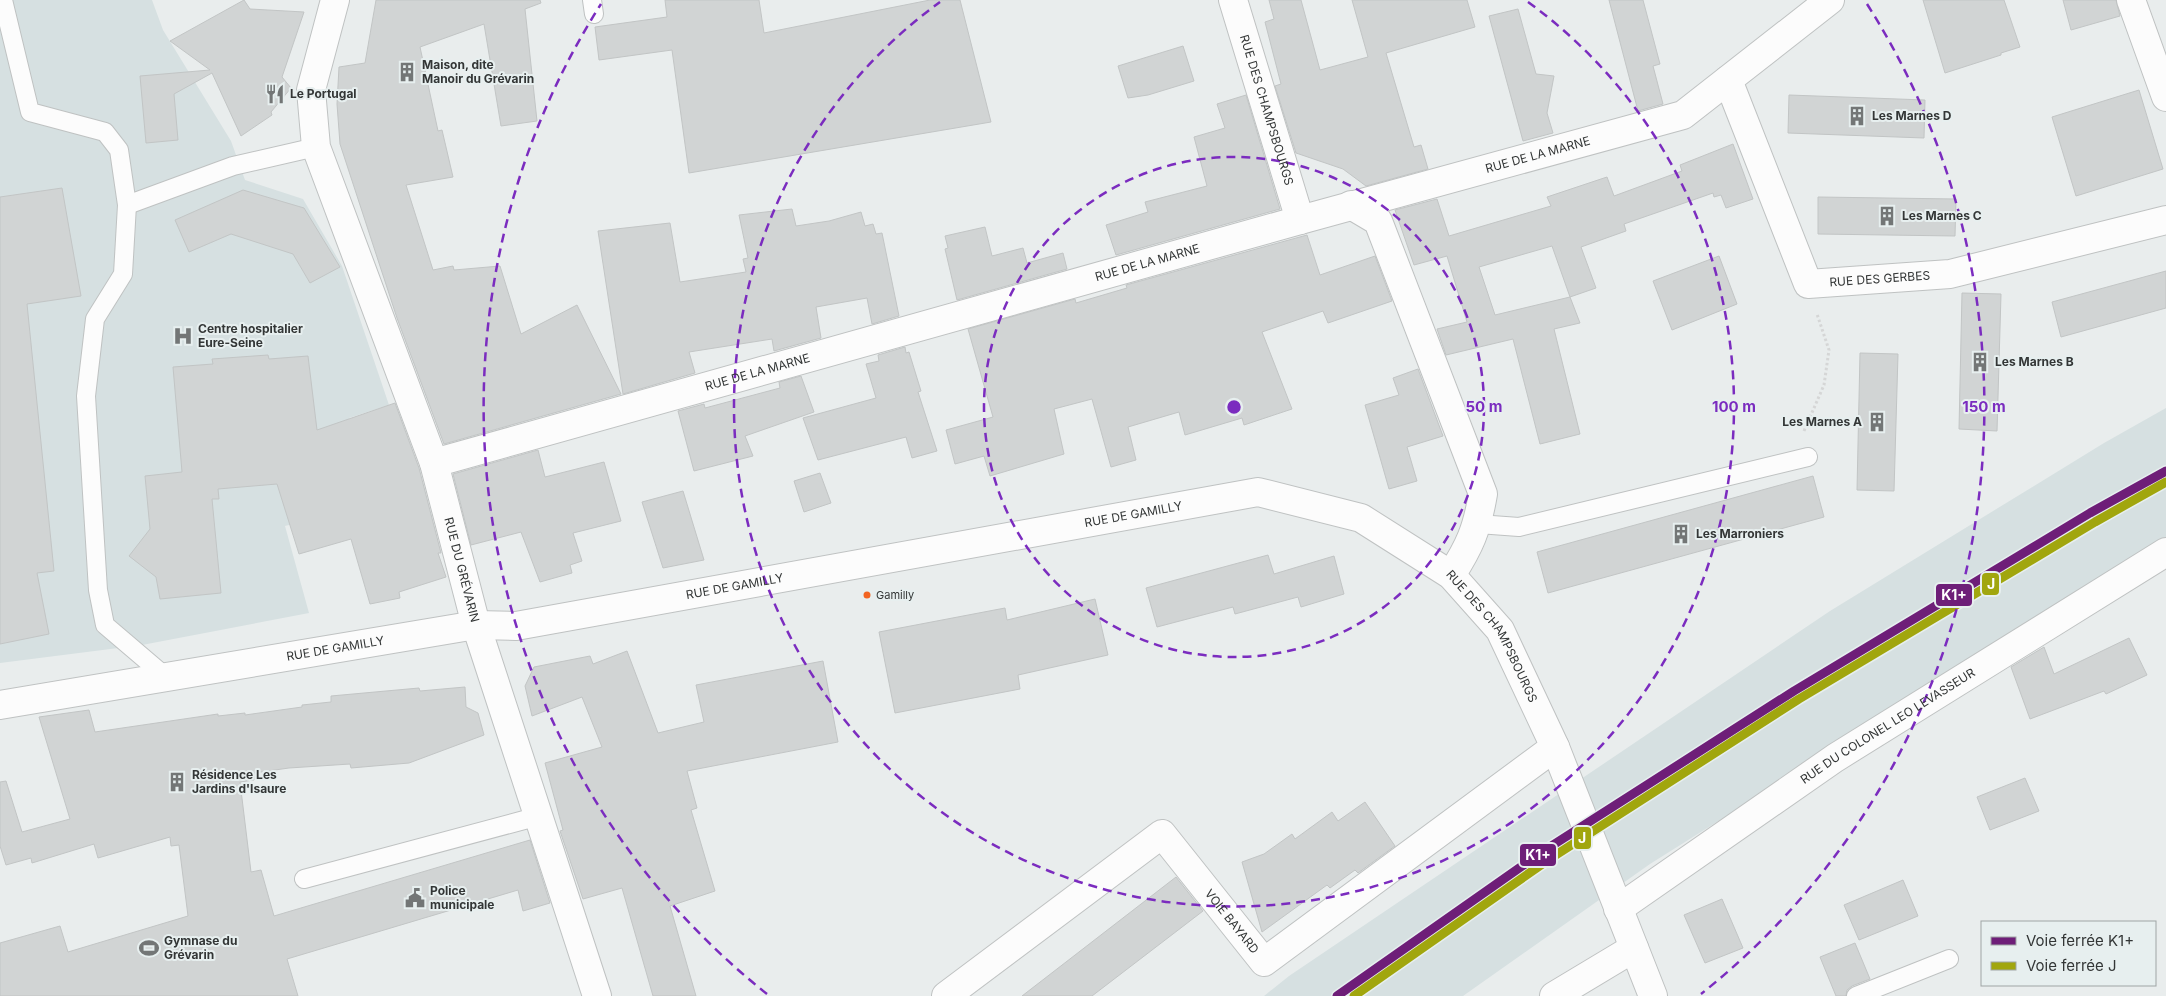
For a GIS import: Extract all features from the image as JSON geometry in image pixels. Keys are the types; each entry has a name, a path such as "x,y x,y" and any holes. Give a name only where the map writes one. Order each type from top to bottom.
{"street":[{"name":"RUE DU GRÉVARIN","path":"335,0 312,90 316,147 434,463 476,625 597,996"},
{"name":"RUE DES CHAMPSBOURGS","path":"1233,0 1300,220"},
{"name":"RUE DE LA MARNE","path":"434,463 1300,220 1683,115 1830,0"},
{"path":"2132,0 2166,97"},
{"path":"1728,80 1808,284"},
{"name":"RUE DES CHAMPSBOURGS","path":"1351,206 1378,221 1483,494 1478,524 1467,549 1451,575 1500,630 1556,747 1653,996"},
{"name":"RUE DES GERBES","path":"1808,284 1950,274 2166,220"},
{"name":"RUE DE GAMILLY","path":"0,705 476,625 516,626 1258,492 1361,518 1451,575"},
{"name":"RUE DU COLONEL LEO LEVASSEUR","path":"1614,900 1835,758 2166,552"},
{"name":"VOIE BAYARD","path":"946,996 1162,834 1264,962 1556,747"},
{"path":"1554,996 1634,948"}],"lane":[{"path":"3,0 30,112 105,132 118,150 127,206 123,274 95,319 86,396 98,590 105,625 166,677"},
{"path":"127,206 233,166 316,147"},
{"path":"1478,524 1519,527 1808,457"},
{"path":"304,880 539,816"},
{"path":"1856,996 1949,959"}],"path":[{"path":"1808,284 1829,350 1824,385 1803,432 1808,457"}],"shaded area":[{"name":"Centre hospitalier Eure-Seine","path":"0,0 152,0 163,30 231,141 245,180 303,199 342,266 389,405 349,418 360,464 375,503 285,526 309,613 142,645 0,663"},
{"path":"2166,408 2166,543 2140,556 2007,635 1825,754 1650,864 1463,996 1264,996 1289,976 1830,611 2104,443"}],"building":[{"path":"244,0 250,9 304,12 282,77 291,88 271,112 272,115 241,136 212,73 174,94 178,140 146,143 140,76 210,70 170,41"},
{"path":"376,0 540,0 541,3 525,9 537,121 501,126 484,24 420,47 438,131 442,130 453,177 406,185 433,270 453,266 454,270 500,266 521,334 577,305 621,394 444,444 397,318 340,144 337,104 339,67 365,63"},
{"path":"665,0 759,0 764,33 930,0 960,0 991,122 689,173 672,50 599,60 595,27 667,17"},
{"path":"1269,0 1301,0 1320,70 1368,57 1352,0 1467,0 1475,27 1386,53 1414,147 1421,145 1428,169 1366,186 1343,169 1296,153 1275,86 1281,84 1265,22 1274,19"},
{"path":"1609,0 1643,0 1660,64 1653,66 1663,104 1638,111"},
{"path":"1923,0 2004,0 2020,47 1945,73"},
{"path":"2063,0 2116,0 2120,16 2071,30"},
{"path":"1518,9 1536,74 1554,76 1547,113 1553,133 1523,141 1489,16"},
{"path":"1183,46 1194,81 1148,95 1128,98 1118,66"},
{"path":"2139,90 2163,169 2076,196 2052,117"},
{"path":"1246,95 1280,209 1116,255 1106,225 1148,212 1145,202 1207,186 1194,137 1225,128 1217,104"},
{"name":"Les Marnes D","path":"1789,95 1925,100 1924,138 1788,133"},
{"path":"1733,144 1753,199 1726,208 1721,195 1714,197 1713,193 1624,224 1626,231 1581,247 1596,288 1570,297 1580,323 1554,329 1580,434 1540,444 1513,339 1446,355 1437,329 1467,322 1447,256 1414,265 1395,210 1437,199 1449,236 1551,206 1547,197 1607,177 1614,196 1682,171 1680,165","holes":["1552,246 1570,297 1495,315 1479,267"]},
{"path":"62,188 81,296 27,304 54,571 37,573 49,634 0,644 0,197"},
{"path":"243,190 304,208 340,267 310,283 293,254 231,234 189,252 175,220"},
{"name":"Les Marnes C","path":"1818,197 1956,199 1955,236 1818,234"},
{"path":"792,209 796,226 829,221 861,212 865,226 873,224 876,234 882,233 899,316 872,324 867,298 816,307 821,338 774,351 772,339 689,352 695,373 623,394 598,231 670,223 680,282 746,272 743,259 748,258 739,215"},
{"path":"985,227 992,256 1023,248 1027,263 1063,253 1067,269 957,300 945,249 948,248 945,236"},
{"path":"1307,235 1320,275 1375,256 1392,301 1328,323 1323,311 1262,332 1292,409 1244,425 1242,418 1185,435 1179,412 1128,427 1136,460 1111,467 1092,399 1054,409 1064,454 990,476 984,456 955,464 946,430 993,417 968,329 1075,299 1076,303 1127,288 1126,285"},
{"path":"1719,256 1737,304 1672,330 1653,281"},
{"path":"2166,271 2166,308 2061,337 2052,302"},
{"name":"Les Marnes B","path":"1962,293 2001,294 1997,431 1959,429"},
{"path":"905,347 906,353 909,352 921,391 918,392 937,451 912,458 906,437 818,460 803,418 876,398 866,364 879,361 878,355"},
{"name":"Les Marnes A","path":"1860,353 1898,354 1894,491 1857,490"},
{"path":"268,355 269,359 308,356 317,430 395,403 419,468 441,553 438,553 446,577 399,592 400,598 370,604 351,539 299,554 277,484 218,489 219,499 212,499 221,593 160,599 156,577 129,556 150,529 145,476 182,472 173,367 213,364 212,359"},
{"path":"1418,369 1443,436 1407,447 1417,481 1389,489 1365,405 1399,395 1393,378"},
{"path":"801,376 814,412 745,436 753,456 694,471 678,411 704,404 705,408 780,388 779,382"},
{"path":"538,450 545,477 604,462 621,521 573,533 582,561 570,565 572,573 540,582 521,532 471,545 453,474"},
{"path":"820,473 831,503 804,512 794,481"},
{"name":"Les Marroniers","path":"1813,476 1824,517 1548,593 1537,552"},
{"path":"683,491 704,560 663,568 642,502"},
{"path":"1268,555 1274,574 1334,556 1344,594 1301,607 1298,597 1235,614 1233,607 1157,627 1146,588"},
{"path":"1095,599 1108,655 1018,675 1020,689 895,713 879,632 1005,608 1007,620"},
{"path":"2129,638 2147,675 2106,694 2104,691 2030,719 2011,667 2044,647 2054,674"},
{"path":"627,651 658,733 704,722 696,685 823,661 838,742 687,771 697,808 691,810 715,891 670,906 696,996 653,996 622,888 583,899 560,831 563,830 545,763 602,747 582,697 532,716 525,686 534,667 590,656 593,664"},
{"path":"465,687 466,707 478,713 484,735 409,763 351,768 350,764 289,768 254,773 254,780 240,782 251,872 261,870 274,916 530,840 550,903 523,911 518,890 287,959 298,996 0,996 0,943 60,926 68,952 188,916 179,845 171,846 170,837 98,858 94,844 32,863 31,858 6,865 0,846 0,782 6,781 22,832 70,819 39,717 89,710 95,732 218,714 218,716 245,713 245,715 302,707 302,705 331,702 331,696 419,688 420,691"},
{"path":"2025,778 2039,811 1990,830 1977,797"},
{"path":"1365,802 1395,846 1358,873 1355,870 1330,888 1327,885 1262,932 1242,862 1264,854 1292,834 1295,839 1332,812 1338,821"},
{"path":"1176,877 1203,911 1092,996 1022,996"},
{"path":"1903,880 1918,916 1859,940 1844,905"},
{"path":"1722,899 1743,948 1705,963 1684,915"},
{"path":"1855,943 1870,979 1852,986 1847,990 1846,996 1836,996 1820,957"}],"rail line":[{"name":"K1+","path":"1337,996 1542,852 1794,691 2090,513 2166,471"},
{"name":"J","path":"1354,996 1548,860 1799,699 2095,522 2166,482"}],"place":[{"name":"Maison, dite Manoir du Grévarin","path":"407,72"},
{"name":"Le Portugal","path":"275,94"},
{"name":"Les Marnes D","path":"1857,116"},
{"name":"Les Marnes C","path":"1887,216"},
{"name":"Centre hospitalier Eure-Seine","path":"183,336"},
{"name":"Les Marnes B","path":"1980,362"},
{"name":"Les Marnes A","path":"1877,422"},
{"name":"Les Marroniers","path":"1681,534"},
{"name":"Gamilly","path":"867,595"},
{"name":"Résidence Les Jardins d'Isaure","path":"177,782"},
{"name":"Police municipale","path":"415,898"},
{"name":"Gymnase du Grévarin","path":"149,948"}]}
